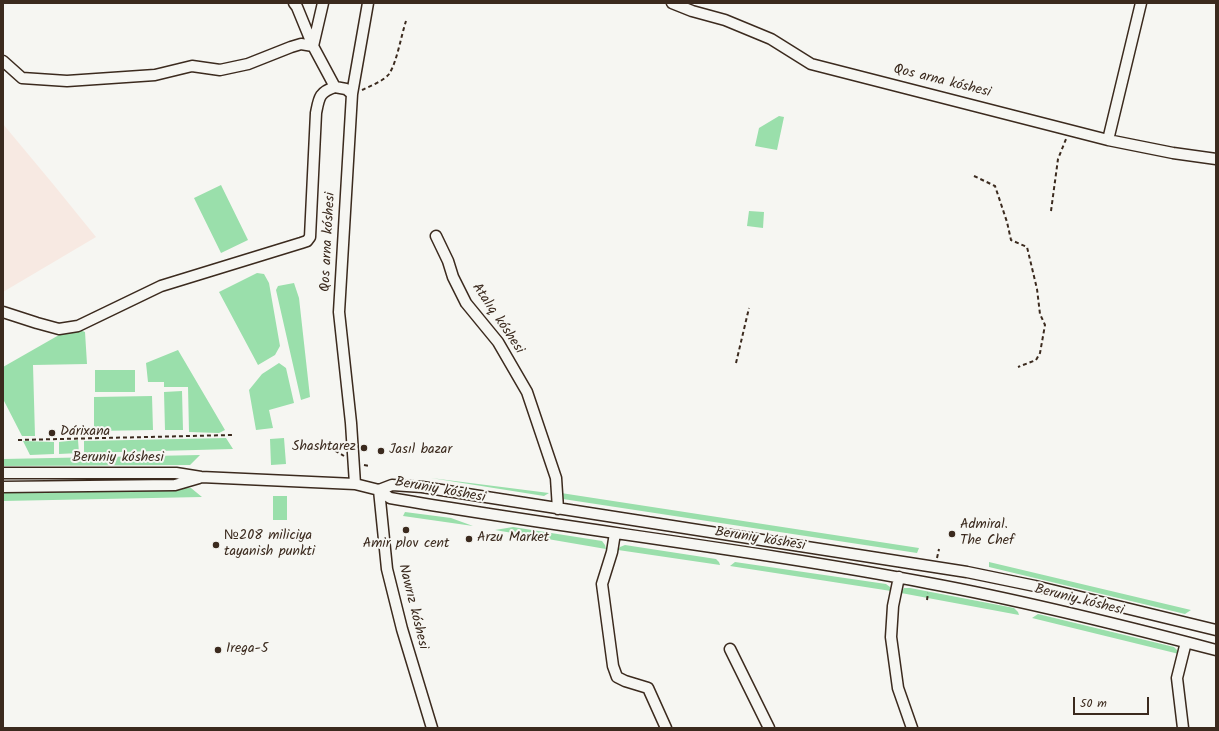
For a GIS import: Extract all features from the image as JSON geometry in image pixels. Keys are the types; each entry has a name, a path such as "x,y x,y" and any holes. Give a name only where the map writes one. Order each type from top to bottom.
{"street":[{"path":"294,3 313,46 335,87"},
{"path":"313,46 323,3"},
{"name":"Qos arna kóshesi","path":"355,484 351,423 339,312 352,94 368,3"},
{"name":"Qos arna kóshesi","path":"672,3 692,11 725,20 771,39 811,64 1108,140 1172,153 1216,159"},
{"path":"1108,140 1141,3"},
{"path":"3,61 22,78 67,81 155,75 192,66 220,70 248,64 301,44 313,46"},
{"path":"3,312 59,329 78,326 161,286 307,241 310,236 316,113 319,97 326,90 335,87 346,89 352,94"},
{"name":"Atalıq kóshesi","path":"436,236 448,261 453,277 466,303 498,342 526,392 556,478 558,509"},
{"name":"Beruniy kóshesi","path":"3,473 176,473 201,477"},
{"path":"201,477 355,484 379,490"},
{"name":"Beruniy kóshesi","path":"3,487 175,485 201,477"},
{"name":"Beruniy kóshesi","path":"379,490 392,485 422,488 926,566 1035,586 1216,630"},
{"name":"Beruniy kóshesi","path":"379,490 390,498 708,546 899,577 1029,603 1216,650"},
{"name":"Nawrız kóshesi","path":"379,490 387,569 402,629 432,728"},
{"path":"615,533 612,552 602,584 613,666 617,676 625,681 648,688 666,728"},
{"path":"899,577 891,637 898,688 912,728"},
{"path":"1029,603 1035,586"},
{"path":"1183,728 1177,678 1186,642"},
{"path":"730,649 769,728"}],"path":[{"path":"352,94 374,85 388,75 394,62 406,21"},
{"path":"1051,211 1058,159 1069,130"},
{"path":"974,176 995,186 1007,222 1011,240 1027,247 1037,289 1040,314 1045,325 1040,353 1036,360 1018,367"},
{"path":"736,363 749,308"},
{"path":"18,440 232,434"},
{"path":"937,558 939,549"},
{"path":"927,600 929,590"}],"shaded area":[{"path":"3,124 96,237 3,292"}],"green space":[{"path":"779,116 784,117 777,150 755,146 759,128"},
{"path":"221,185 248,240 221,253 194,198"},
{"path":"749,211 764,212 763,228 747,226"},
{"path":"257,273 264,274 269,283 280,346 275,355 258,365 219,292"},
{"path":"294,283 299,298 310,397 301,400 276,290 278,286"},
{"path":"73,327 85,332 87,364 33,365 35,436 22,436 3,399 3,367"},
{"path":"178,350 225,430 219,433 189,432 188,387 164,387 164,382 148,382 146,363"},
{"path":"279,363 286,368 294,403 269,410 273,428 256,430 249,390 262,374"},
{"path":"95,370 135,370 135,392 95,392"},
{"path":"182,391 183,430 165,430 164,392"},
{"path":"152,396 153,430 94,431 94,397"},
{"path":"226,438 233,449 84,453 84,441"},
{"path":"284,438 286,464 271,465 270,439"},
{"path":"78,440 79,453 59,454 59,442"},
{"path":"23,441 54,442 54,454 30,455"},
{"path":"200,455 190,465 3,466 3,459"},
{"path":"431,478 549,493 544,496"},
{"path":"191,488 202,497 3,501 3,491"},
{"path":"561,493 919,548 917,553 563,499"},
{"path":"273,496 287,496 287,520 273,520"},
{"path":"405,512 451,518 473,526 403,516"},
{"path":"513,527 602,541 606,549 495,530"},
{"path":"625,545 716,559 720,565 618,550 620,547"},
{"path":"735,562 886,584 890,587 891,591 730,566"},
{"path":"989,562 1191,610 1185,614 989,567"},
{"path":"904,588 1014,608 1019,615 901,593"},
{"path":"1038,614 1174,647 1179,654 1032,618"}],"place":[{"name":"Dárixana","path":"52,433"},
{"name":"Shashtarez","path":"364,448"},
{"name":"Jasıl bazar","path":"381,451"},
{"name":"Amir plov cent","path":"406,530"},
{"name":"Admiral. The Chef","path":"952,534"},
{"name":"Arzu Market","path":"469,539"},
{"name":"№208 miliciya tayanish punkti","path":"216,545"},
{"name":"Irega-5","path":"218,650"}]}
